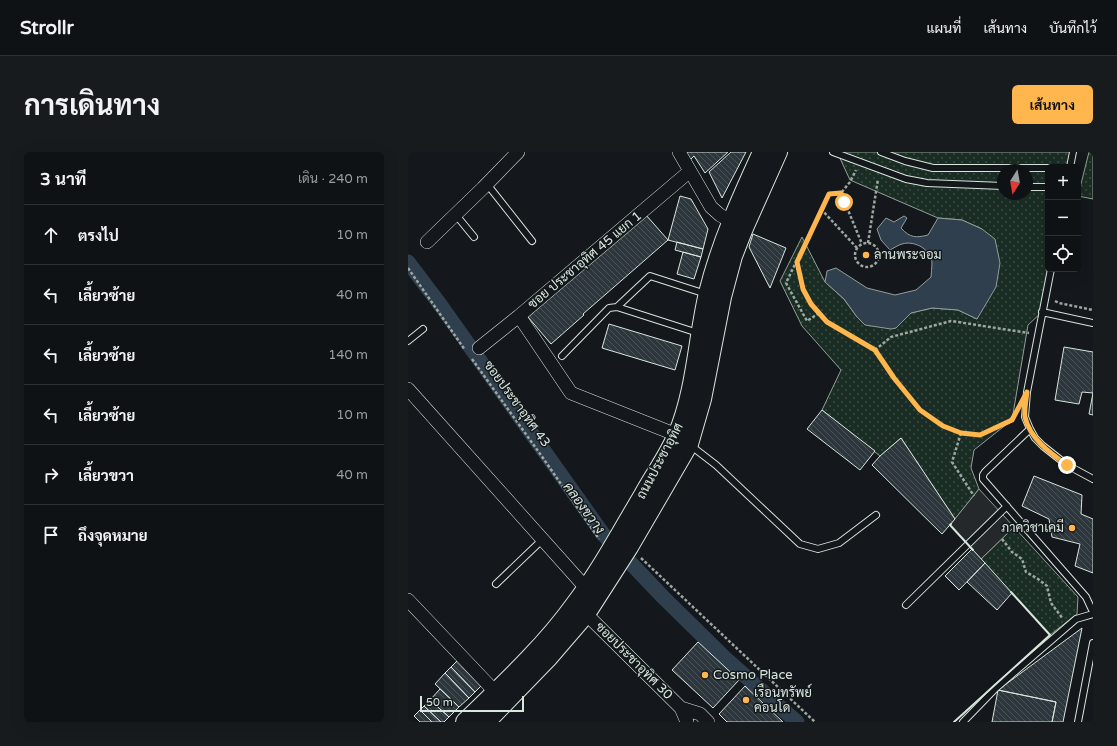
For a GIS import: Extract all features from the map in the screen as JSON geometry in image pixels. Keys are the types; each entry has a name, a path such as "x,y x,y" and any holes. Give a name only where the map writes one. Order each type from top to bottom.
{"main road":[{"name":"ถนนประชาอุทิศ","path":"465,722 501,697 549,657 613,559 683,440 702,399 707,335 715,296 733,256 738,225 762,152"},
{"name":"ถนนประชาอุทิศ","path":"738,225 778,152"},
{"name":"ถนนประชาอุทิศ","path":"581,609 586,588 613,559"},
{"name":"ถนนประชาอุทิศ","path":"486,722 501,697"}],"street":[{"path":"427,242 518,152"},
{"path":"679,152 711,207 720,215 738,225"},
{"name":"ซอย ประชาอุทิศ 45 แยก 1","path":"479,348 690,171"},
{"path":"519,316 571,393 683,440"},
{"path":"408,389 586,588"},
{"path":"408,600 501,697"},
{"name":"ซอยประชาอุทิศ 30","path":"581,609 681,708 687,722"},
{"path":"681,708 700,714 708,722"}],"lane":[{"path":"833,152 906,179 926,183 997,186"},
{"path":"881,152 905,161 933,168 1045,168"},
{"path":"1071,164 1073,152"},
{"path":"487,184 532,241"},
{"path":"1033,187 1045,187"},
{"path":"456,215 474,237"},
{"path":"1050,272 1027,392 1025,417 1035,438 1054,456 1073,469 1093,479"},
{"path":"562,356 609,308 617,306 650,276 715,296"},
{"path":"617,306 707,335"},
{"path":"1042,312 1093,323"},
{"path":"408,341 423,329"},
{"path":"963,722 996,688 1076,619 1093,613 1086,597 983,479 983,475 1030,429"},
{"path":"683,440 716,465 800,544 818,549 839,543 876,515"},
{"path":"906,605 1007,506"},
{"path":"496,584 542,540"},
{"path":"1078,722 1093,643"}],"path":[{"path":"819,314 807,321 786,283 829,194 841,193 850,182 860,163"},
{"path":"868,244 880,170"},
{"path":"841,193 862,244"},
{"path":"821,209 857,248"},
{"path":"862,244 868,244 876,248 879,254 877,261 871,266 862,266 856,261 855,257 857,248 862,244"},
{"path":"797,262 803,289 811,304 819,314 827,322 875,350 894,378 920,410 943,426 961,433 980,435 1012,420 1027,392"},
{"name":"ซอยประชาอุทิศ 43","path":"408,268 613,559"},
{"path":"1046,295 1059,303 1093,310"},
{"path":"875,350 891,337 951,322 1038,334"},
{"path":"961,433 952,462 974,496"},
{"path":"1002,539 1012,552 1022,559 1026,572 1047,586 1050,603 1069,626"},
{"path":"624,540 815,722"}],"green space":[{"path":"839,152 1073,152 1071,164 1045,164 1045,272 1048,272 1042,312 1028,325 1012,420 974,450 971,468 979,489 955,519 901,438 880,456 822,410 841,370 802,326 780,281 802,237 825,282 844,299 857,317 896,328 911,313 932,308 958,310 977,319 982,229 962,220 938,218 850,180 838,154"},
{"path":"1089,152 1093,152 1093,199 1081,197 1081,184"},
{"path":"1014,527 1078,597 1077,614 1050,635 981,559"}],"shaded area":[{"path":"979,489 1014,527 981,559 950,525"}],"water":[{"path":"904,216 907,218 901,228 907,234 913,236 920,237 928,235 938,218 962,220 982,229 995,239 1000,263 996,287 977,319 958,310 932,308 911,313 896,328 891,329 865,325 844,299 825,282 827,271 836,268 867,288 895,295 916,290 931,277 932,264 929,254 922,247 912,243 902,244 890,250 881,240 877,229 886,218 894,222"}],"building":[{"path":"686,152 728,152 705,173 694,156 690,160"},
{"path":"731,152 746,152 722,198 709,172"},
{"path":"680,196 691,199 708,229 703,249 668,240"},
{"path":"646,215 668,240 551,344 528,317"},
{"path":"753,234 786,248 770,288 749,247"},
{"path":"677,242 703,249 701,257 675,250"},
{"path":"683,252 701,257 694,279 677,274"},
{"path":"609,324 682,346 675,370 602,348"},
{"path":"1064,347 1093,352 1093,393 1082,392 1079,404 1055,400"},
{"path":"1093,393 1093,415 1089,414"},
{"path":"822,410 875,451 860,470 807,429"},
{"path":"901,438 955,519 942,534 872,465"},
{"name":"ภาควิชาเคมี","path":"1034,476 1082,495 1081,514 1093,519 1093,573 1075,566 1080,544 1052,537 1049,519 1022,506"},
{"path":"972,549 985,563 959,590 945,576"},
{"path":"985,563 1012,593 997,610 967,582"},
{"path":"1082,628 1063,722 1052,722 1056,702 998,690"},
{"name":"Cosmo Place","path":"698,642 739,680 713,708 672,670"},
{"path":"457,661 481,686 475,692 451,667"},
{"path":"451,667 475,692 469,698 445,673"},
{"path":"445,673 469,698 459,707 435,684"},
{"name":"เรือนทรัพย์ คอนโด","path":"745,686 783,722 727,722 719,714"},
{"path":"440,689 459,707 449,717 430,700"},
{"path":"998,690 1056,702 1052,722 992,722"},
{"path":"430,700 449,717 444,722 441,722 424,706"},
{"path":"424,706 441,722 432,722 420,710"},
{"path":"420,710 432,722 420,722 414,716"}],"waterway":[{"name":"คลองขวาง","path":"408,262 439,303 603,534 663,597 725,658 797,722"}],"wall":[{"path":"951,524 950,525 973,550"},
{"path":"954,722 1050,635 1011,592"}],"place":[{"name":"ลานพระจอม","path":"866,255"},
{"name":"ภาควิชาเคมี","path":"1072,528"},
{"name":"Cosmo Place","path":"705,675"},
{"name":"เรือนทรัพย์ คอนโด","path":"746,700"}],"route":[{"path":"844,202 841,193 829,194 797,262 803,289 811,304 819,314 827,322 844,333 875,350 894,378 920,410 943,426 961,433 980,435 1012,420 1027,392 1025,417 1030,429 1035,438 1043,446 1067,465"}]}
